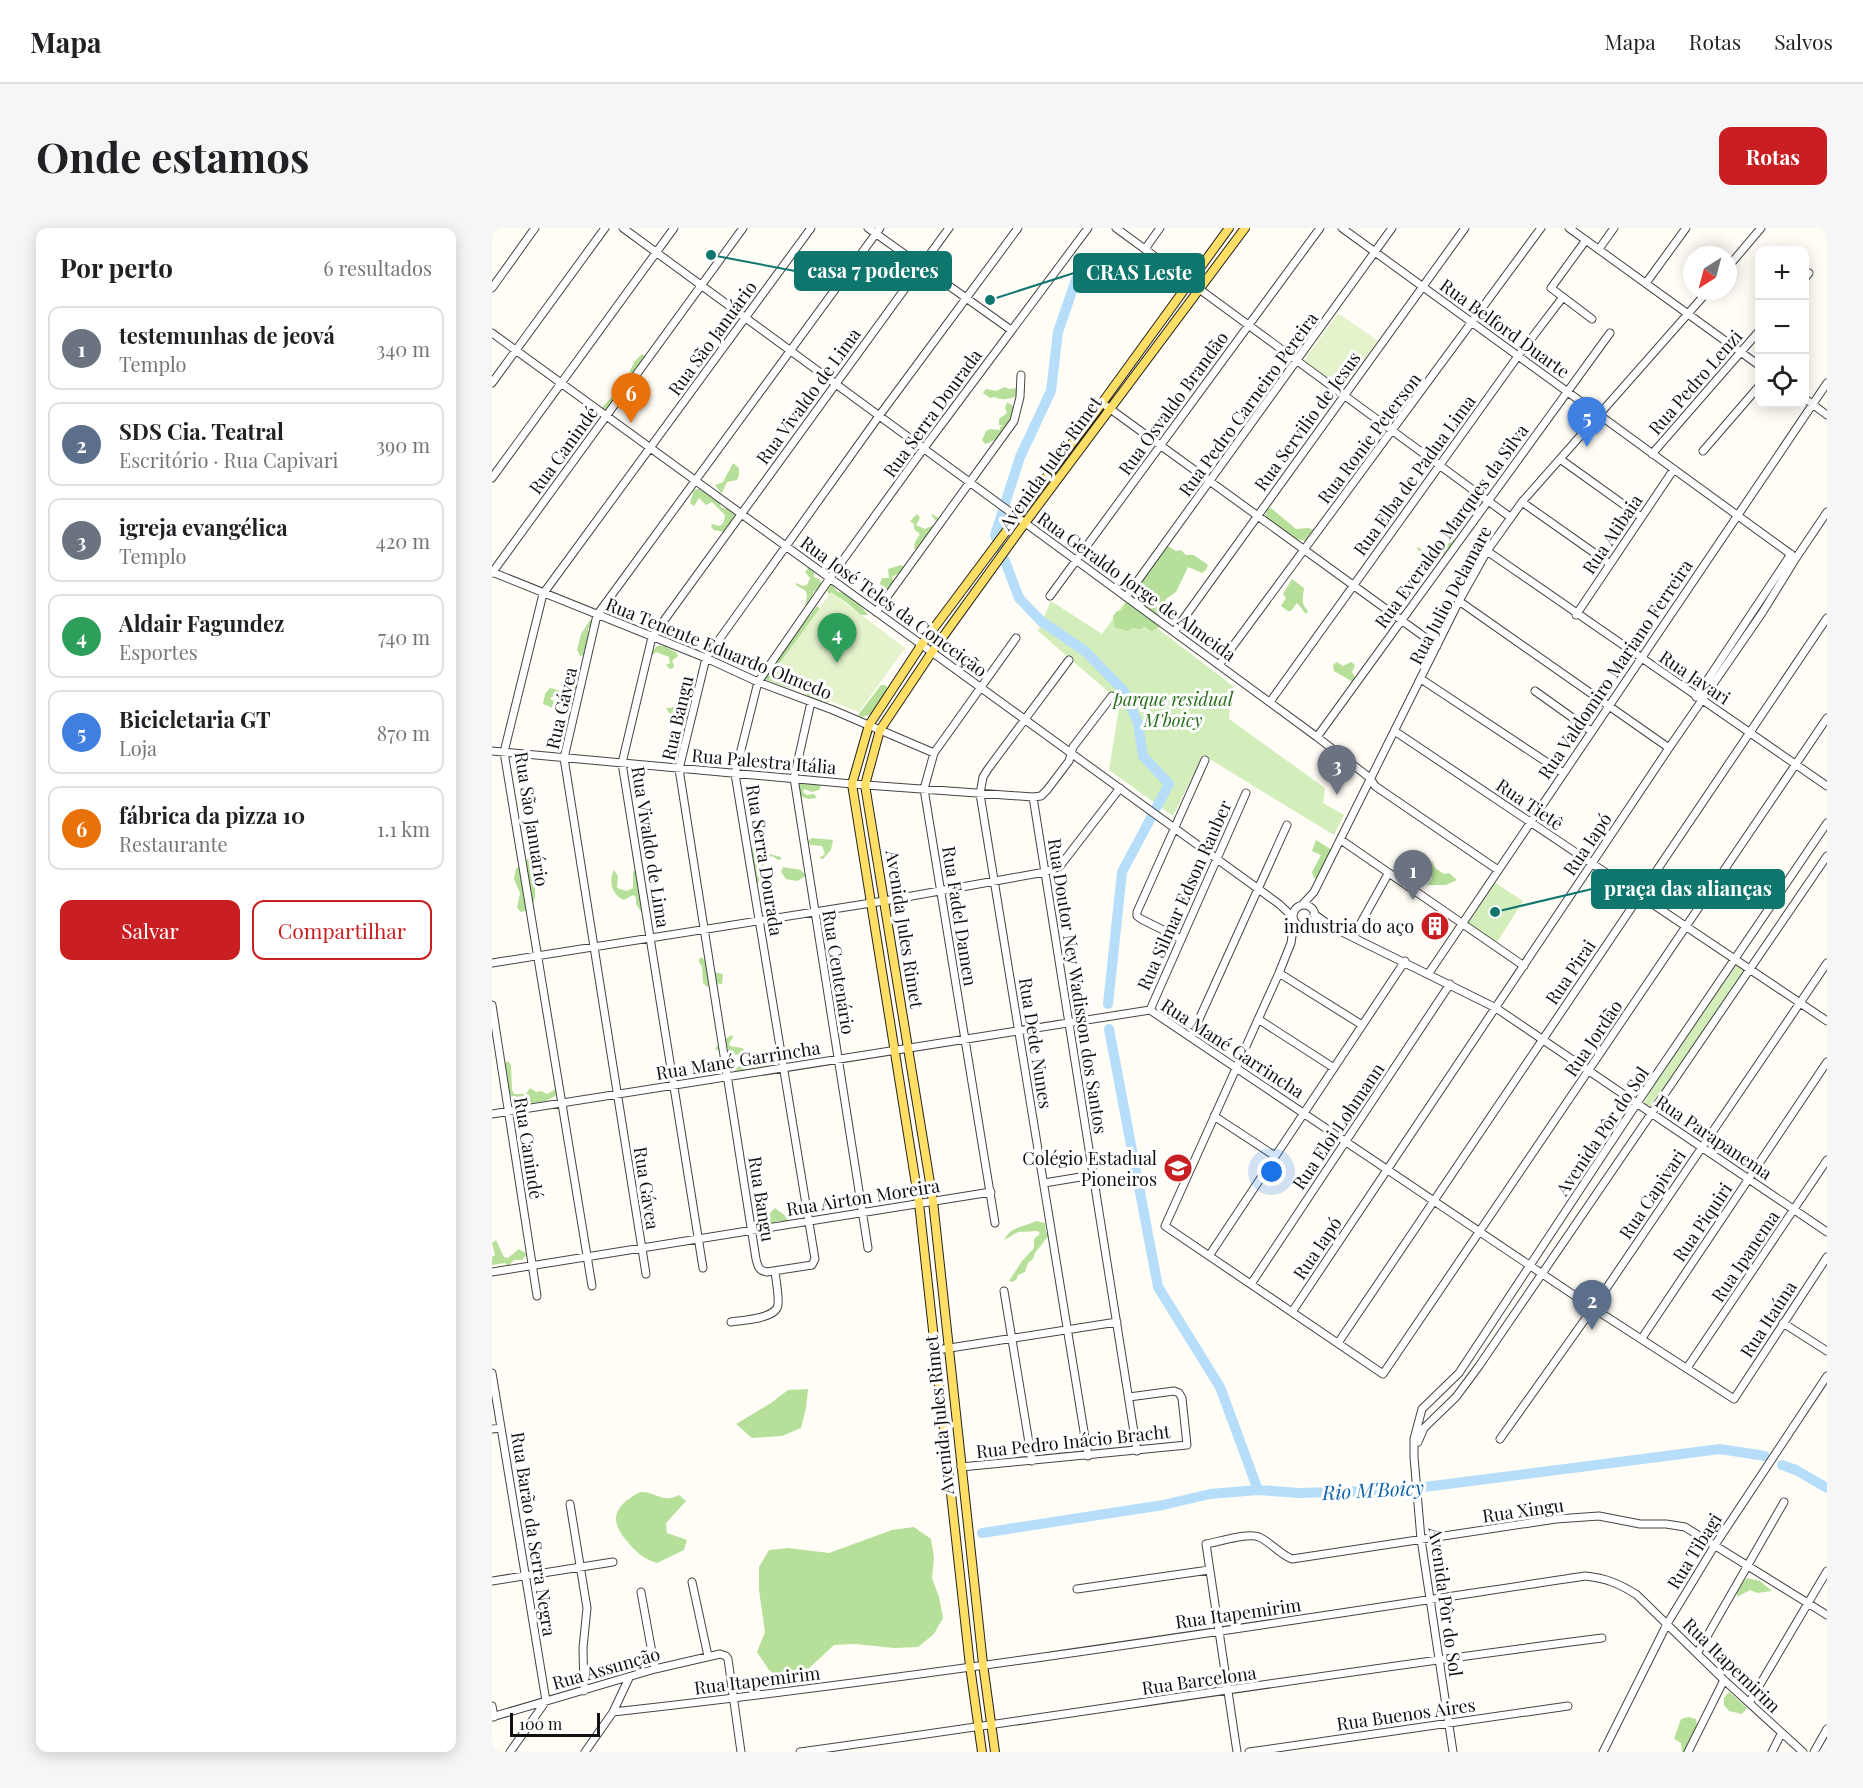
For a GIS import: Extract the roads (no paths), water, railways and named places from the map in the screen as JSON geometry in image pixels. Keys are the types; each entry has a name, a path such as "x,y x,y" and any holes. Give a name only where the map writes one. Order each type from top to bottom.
{"main road":[{"name":"Avenida Jules Rimet","path":"995,1752 983,1664 933,1201 865,785 879,730 1229,228"},
{"name":"Avenida Jules Rimet","path":"982,1752 970,1666 919,1203 852,784 868,725 922,644 1016,516 1200,290 1245,228"}],"street":[{"path":"492,288 535,228"},
{"path":"492,383 605,228"},
{"name":"Rua Geraldo Jorge de Almeida","path":"623,228 1270,702 1370,778 1375,786 1498,870"},
{"path":"492,478 674,228"},
{"name":"Rua Canindé","path":"492,572 743,228"},
{"name":"Rua São Januário","path":"592,1286 504,752 543,594 811,228"},
{"path":"868,228 878,231 922,267 1011,330"},
{"name":"Rua Vivaldo de Lima","path":"703,1268 621,763 652,637 740,513 950,228"},
{"name":"Rua Bangu","path":"775,1271 762,1272 758,1268 756,1259 679,769 706,658 879,416 1018,228"},
{"name":"Rua Serra Dourada","path":"775,1271 812,1265 815,1259 735,774 758,682 924,448 1088,228"},
{"path":"1116,228 1510,517"},
{"path":"1145,249 1160,228"},
{"name":"Rua Osvaldo Brandão","path":"1050,596 1320,228"},
{"name":"Rua Belford Duarte","path":"1342,228 1793,556"},
{"name":"Rua Pedro Carneiro Pereira","path":"1126,597 1392,228"},
{"name":"Rua Servilio de Jesus","path":"1174,632 1465,228"},
{"name":"Rua Ronie Peterson","path":"1219,665 1541,228"},
{"path":"1569,228 1755,362"},
{"path":"1599,249 1614,228"},
{"path":"1646,283 1686,228"},
{"path":"1737,256 1761,228"},
{"name":"Rua Gávea","path":"646,1274 564,758 597,615 878,231"},
{"path":"1586,240 1551,288 1592,319"},
{"name":"Rua Elba de Padua Lima","path":"1270,702 1518,356 1563,297"},
{"name":"Rua Julio Delamare","path":"1299,907 1314,892 1459,602 1487,551 1522,502 1701,300"},
{"name":"Rua José Teles da Conceição","path":"492,333 1279,904 1294,920 1307,925"},
{"name":"Rua Everaldo Marques da Silva","path":"1317,737 1610,333"},
{"name":"Rua Pedro Lenzi","path":"1652,454 1755,336"},
{"path":"876,612 1014,421 1021,390 1021,375"},
{"name":"Rua Valdomiro Mariano Ferreira","path":"1429,973 1827,383"},
{"path":"1703,451 1755,391"},
{"path":"1809,402 1827,415"},
{"path":"1106,405 1437,646"},
{"path":"1560,459 1641,517"},
{"name":"Rua Atibaia","path":"1576,615 1674,470"},
{"path":"1522,502 1610,564"},
{"name":"Rua Iapó","path":"1292,1312 1592,864 1699,699 1777,591 1793,556 1827,512"},
{"name":"Rua Javari","path":"1487,551 1576,615 1827,786"},
{"name":"Rua Tenente Eduardo Olmedo","path":"492,572 934,753"},
{"path":"1459,602 1669,748"},
{"name":"Rua Pirai","path":"1338,1343 1827,618"},
{"name":"Rua Fadel Damen","path":"995,1223 924,789 934,753 1016,638"},
{"name":"Rua Dede Nunes","path":"1069,660 1024,718 983,777 980,794 1088,1456"},
{"path":"1421,679 1563,774"},
{"path":"1535,691 1592,731"},
{"path":"1033,797 1047,790 1069,761 1073,747 1112,696"},
{"name":"Rua Centenário","path":"811,702 794,778 868,1248"},
{"name":"Rua Jordão","path":"1338,1343 1383,1374 1827,718"},
{"name":"Rua Tietê","path":"1396,732 1827,1021"},
{"name":"Rua Palestra Itália","path":"492,752 852,784 1033,797"},
{"path":"1181,939 1137,916 1137,912 1205,760"},
{"path":"492,963 872,903 1045,872 1060,866 1120,788"},
{"name":"Rua Silmar Edson Rauber","path":"1150,1010 1246,793"},
{"name":"Rua Doutor Ney Wadisson dos Santos","path":"1033,797 1137,1451"},
{"name":"Avenida Pôr do Sol","path":"1453,1752 1421,1539 1415,1478 1414,1439 1422,1409 1459,1373 1827,824"},
{"path":"1191,1037 1287,825"},
{"path":"1341,840 1524,966"},
{"name":"Avenida Pôr do Sol","path":"1414,1457 1424,1428 1456,1397 1653,1113 1827,856"},
{"path":"1353,937 1388,874"},
{"name":"Rua Julio Delamare","path":"1307,925 1313,912 1314,892"},
{"name":"Rua José Teles da Conceição","path":"1279,904 1313,912"},
{"path":"1299,907 1294,920 1291,943 1279,973 1165,1226 1338,1343"},
{"name":"Rua Parapanema","path":"1313,912 1332,927 1405,961 1496,1008 1827,1232"},
{"path":"1291,943 1307,925"},
{"name":"Rua Parapanema","path":"1307,925 1332,927"},
{"path":"1209,1256 1405,961"},
{"name":"Rua Capivari","path":"1500,1439 1593,1308 1827,963"},
{"path":"1279,973 1362,1025"},
{"name":"Rua Eloi Lohmann","path":"1251,1284 1450,984"},
{"name":"Rua Canindé","path":"492,1005 537,1296"},
{"name":"Rua Mané Garrincha","path":"492,1114 1150,1010 1593,1308 1734,1399"},
{"path":"1258,1019 1334,1068"},
{"name":"Rua Piquiri","path":"1642,1338 1827,1062"},
{"path":"1214,1116 1275,1156"},
{"name":"Rua Ipanema","path":"1687,1368 1827,1160"},
{"path":"1044,1183 1093,1175"},
{"name":"Rua Airton Moreira","path":"492,1272 991,1192"},
{"name":"Rua Itaúna","path":"1734,1399 1827,1257"},
{"path":"731,1322 770,1315 775,1311 778,1305 775,1271"},
{"path":"1004,1291 1032,1461"},
{"path":"936,1350 1117,1322"},
{"path":"1783,1323 1827,1351"},
{"name":"Rua Barão da Serra Negra","path":"492,1373 546,1701"},
{"name":"Rua Tibagi","path":"1604,1752 1667,1624 1715,1545 1827,1376"},
{"path":"1446,1387 1456,1397"},
{"name":"Rua Pedro Inácio Bracht","path":"961,1467 1187,1445 1182,1398 1179,1393 1174,1391 1129,1397"},
{"path":"1422,1409 1428,1414 1436,1415"},
{"path":"492,1429 501,1428"},
{"path":"1698,1652 1784,1502"},
{"path":"570,1504 587,1608 583,1648 584,1691"},
{"name":"Rua Xingu","path":"1209,1570 1206,1544 1252,1535 1260,1538 1283,1556 1292,1559 1556,1519 1599,1516 1640,1524 1677,1525 1692,1530 1827,1615"},
{"path":"492,1581 613,1562"},
{"path":"1077,1589 1209,1570 1237,1752"},
{"path":"1749,1703 1827,1571"},
{"name":"Rua Itapemirim","path":"613,1712 733,1699 970,1666 1585,1576 1603,1577 1621,1584 1637,1595 1781,1734 1803,1752"},
{"path":"692,1582 708,1656"},
{"path":"641,1592 655,1669"},
{"name":"Rua Barcelona","path":"800,1752 1228,1692 1438,1659 1602,1638"},
{"name":"Rua Assunção","path":"493,1717 655,1669 720,1654 728,1659 733,1699"},
{"path":"585,1752 613,1712 629,1678"},
{"path":"1688,1752 1724,1680"},
{"path":"733,1699 741,1752"},
{"path":"510,1752 546,1701"},
{"path":"492,1706 493,1717"},
{"name":"Rua Buenos Aires","path":"1249,1752 1568,1706"},
{"path":"1814,1752 1827,1729"},
{"path":"1772,1752 1781,1734"}],"waterway":[{"path":"1080,268 1058,332 1051,391 1020,457 995,535 1019,598 1041,621 1085,651 1124,691 1138,723 1143,756 1169,784 1122,872 1108,1004"},
{"path":"1109,1029 1158,1287 1220,1387 1258,1490"},
{"name":"Rio M'Boicy","path":"982,1533 1163,1505 1210,1494 1258,1490 1299,1493 1401,1490 1720,1449 1765,1456"},
{"name":"Rio M'Boicy","path":"1782,1465 1796,1470 1827,1488"}],"place":[{"name":"casa 7 poderes","path":"711,255"},
{"name":"CRAS Leste","path":"990,300"},
{"name":"fábrica da pizza 10","path":"631,423"},
{"name":"Bicicletaria GT","path":"1587,447"},
{"name":"Aldair Fagundez","path":"837,663"},
{"name":"igreja evangélica","path":"1337,795"},
{"name":"testemunhas de jeová","path":"1413,900"},
{"name":"praça das alianças","path":"1495,912"},
{"name":"industria do aço","path":"1435,926"},
{"name":"Colégio Estadual Pioneiros","path":"1178,1168"},
{"name":"SDS Cia. Teatral","path":"1592,1330"}],"park label":[{"name":"parque residual M'boicy","path":"1173,709"}]}
